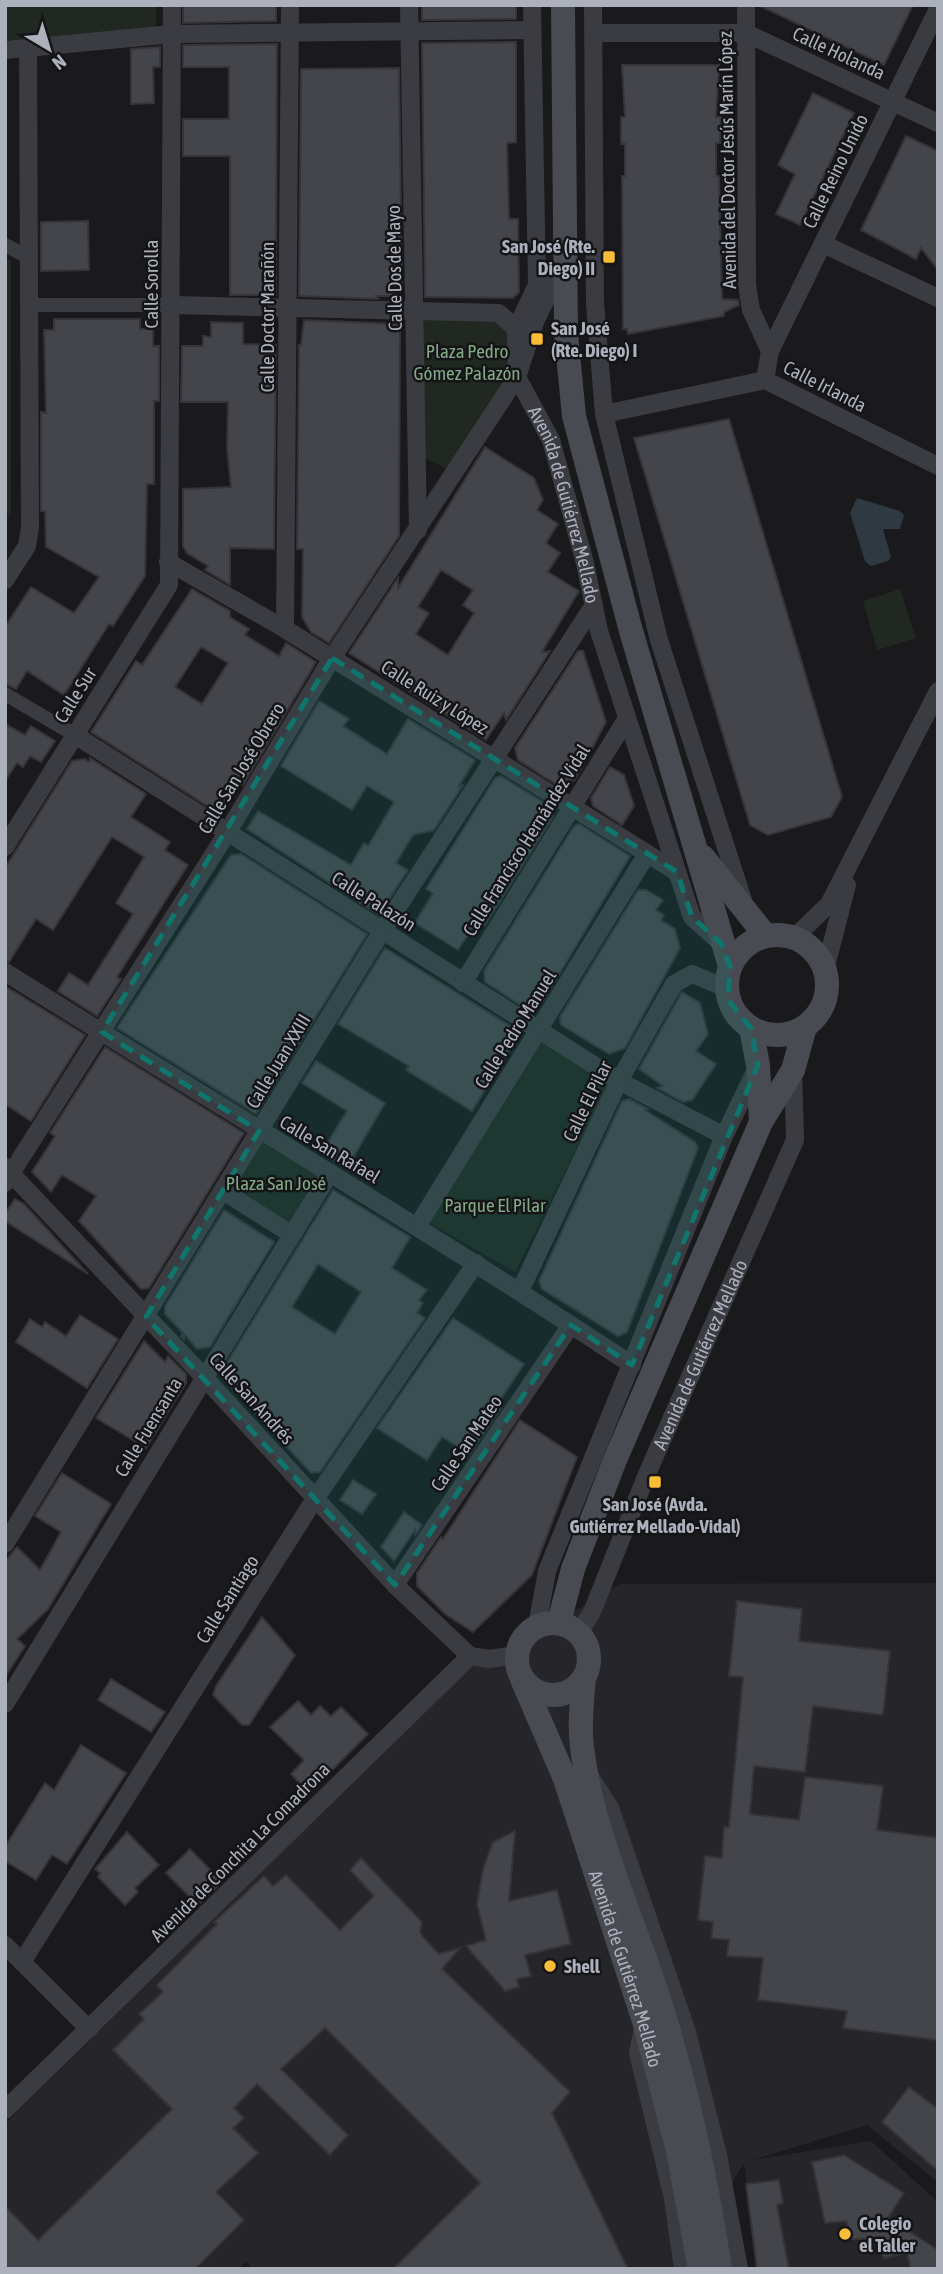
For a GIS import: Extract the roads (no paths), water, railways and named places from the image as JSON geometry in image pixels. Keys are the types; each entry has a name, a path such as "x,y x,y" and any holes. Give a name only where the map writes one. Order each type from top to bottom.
{"main road":[{"name":"Avenida de Gutiérrez Mellado","path":"563,5 566,334 574,416 628,620 698,851 726,966"},
{"name":"Avenida de Gutiérrez Mellado","path":"698,851 765,935"},
{"path":"765,935 795,937 819,956 825,970 826,996 814,1018 804,1027 790,1033 770,1035 751,1028 733,1011 726,966 744,946 765,935"},
{"name":"Avenida de Gutiérrez Mellado","path":"558,1627 573,1569 615,1460 761,1122 793,1070 804,1027"},
{"path":"751,1028 758,1065 761,1122"},
{"path":"558,1627 590,1655 584,1678 576,1687 553,1696 530,1688 519,1667 520,1643 558,1627"},
{"name":"Avenida de Gutiérrez Mellado","path":"519,1667 565,1779 644,2021 678,2151 700,2269"},
{"name":"Avenida de Gutiérrez Mellado","path":"584,1678 582,1745 586,1769 599,1825 650,1970 681,2076 713,2221 720,2269"}],"street":[{"name":"Calle Sorolla","path":"169,562 172,5"},
{"name":"Calle Doctor Marañón","path":"285,629 290,5"},
{"name":"Calle Dos de Mayo","path":"410,5 418,531"},
{"name":"Avenida de Gutiérrez Mellado","path":"532,5 537,285 516,329 517,377 551,440 626,720 692,917 726,966"},
{"name":"Avenida de Gutiérrez Mellado","path":"593,5 595,304 604,414 660,640 747,910"},
{"name":"Avenida del Doctor Jesús Marín López","path":"746,5 747,285 751,310 770,351"},
{"name":"Calle Reino Unido","path":"765,380 770,351 938,9"},
{"path":"5,50 172,34 532,30"},
{"name":"Calle Holanda","path":"594,33 746,33 938,123"},
{"path":"5,580 27,546 30,527 28,48"},
{"path":"823,244 938,298"},
{"path":"5,245 30,258"},
{"name":"Calle San José Obrero","path":"7,1174 102,1032 332,658 517,377 535,322 566,257"},
{"path":"30,305 172,305 499,313 516,329"},
{"name":"Calle Irlanda","path":"604,414 765,380 938,466"},
{"name":"Calle Ruiz y López","path":"169,562 285,629 677,872"},
{"name":"Calle Sur","path":"5,847 169,585 169,562"},
{"name":"Calle Juan XXIII","path":"5,1544 382,931 594,605"},
{"path":"795,937 829,904 938,691"},
{"name":"Calle Palazón","path":"5,694 75,735 619,1081 724,1136"},
{"name":"Calle Francisco Hernández Vidal","path":"463,983 626,720"},
{"name":"Calle Pedro Manuel","path":"418,1225 647,854"},
{"path":"825,970 854,858"},
{"name":"Calle El Pilar","path":"520,1291 619,1081 674,985 692,975 726,966"},
{"name":"Calle San Rafael","path":"5,972 260,1132 418,1225 632,1365"},
{"path":"558,1627 547,1570 724,1136 758,1065"},
{"name":"Avenida de Gutiérrez Mellado","path":"558,1627 592,1612 647,1474 795,1140 793,1070"},
{"name":"Calle Fuensanta","path":"5,1704 203,1376 330,1173"},
{"name":"Calle San Andrés","path":"7,1174 203,1376 395,1585 470,1656"},
{"path":"223,1191 291,1234"},
{"name":"Calle Santiago","path":"22,1962 315,1499 476,1263"},
{"name":"Calle San Mateo","path":"395,1585 571,1325"},
{"path":"470,1656 519,1667"},
{"name":"Avenida de Conchita La Comadrona","path":"5,2110 470,1656"},
{"path":"586,1769 610,1808 687,2032 718,2155 739,2269"},
{"path":"5,1945 89,2029"},
{"path":"644,2021 638,2053 671,2188 683,2269"}],"place":[{"name":"San José (Rte. Diego) II","path":"609,257"},
{"name":"San José (Rte. Diego) I","path":"537,339"},
{"name":"San José (Avda. Gutiérrez Mellado-Vidal)","path":"655,1482"},
{"name":"Shell","path":"550,1966"},
{"name":"Colegio el Taller","path":"845,2234"}],"park label":[{"name":"Plaza Pedro Gómez Palazón","path":"467,362"},
{"name":"Plaza San José","path":"276,1183"},
{"name":"Parque El Pilar","path":"495,1205"}]}
